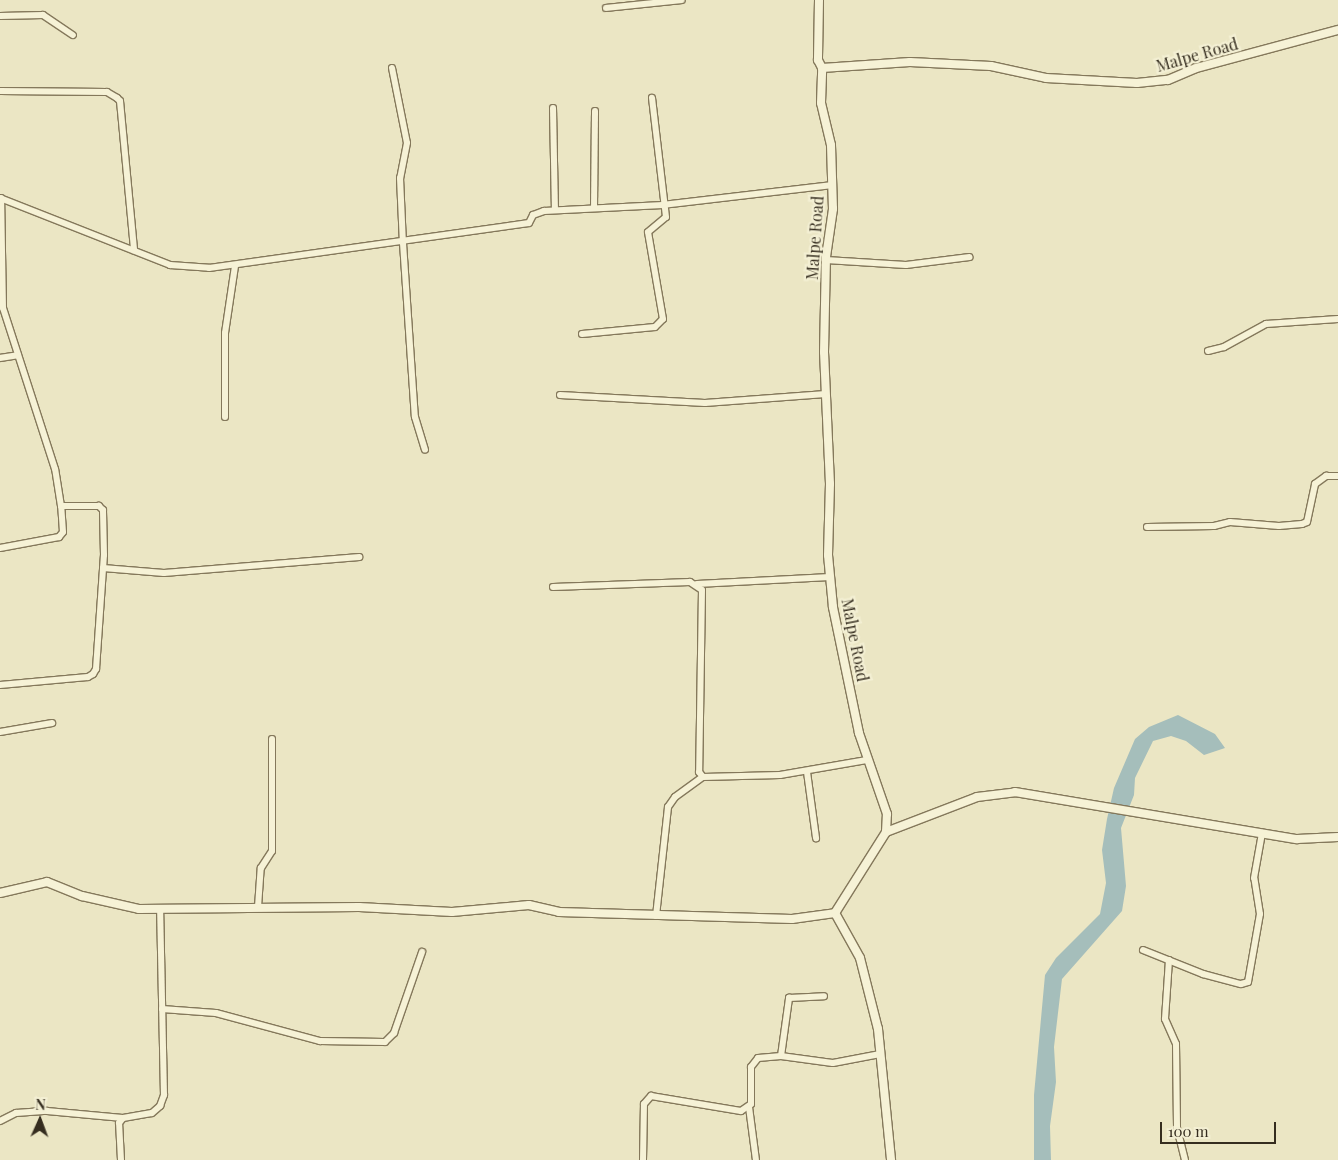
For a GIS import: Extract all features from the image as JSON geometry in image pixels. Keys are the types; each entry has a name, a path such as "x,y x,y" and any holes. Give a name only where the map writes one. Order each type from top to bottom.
{"street":[{"path":"606,8 682,0"},
{"path":"819,0 818,60 822,68"},
{"path":"0,16 43,15 73,35"},
{"name":"Malpe Road","path":"886,832 887,814 867,760 833,607 830,578 826,394 826,260 832,185 831,145 821,103 822,68 910,62 991,66 1046,78 1137,83 1168,80 1196,68 1338,30"},
{"path":"392,68 407,143 400,173 404,243 415,417 425,449"},
{"path":"0,91 107,92 120,101 134,250"},
{"path":"582,334 655,327 663,319 648,232 664,220 652,98"},
{"path":"553,108 555,210"},
{"path":"594,208 595,111"},
{"path":"0,548 59,537 63,532 55,469 18,355 2,298 1,198 170,265 209,268 404,243 529,223 533,215 555,210 663,205 832,185"},
{"path":"826,260 906,265 970,257"},
{"path":"225,417 225,333 235,266"},
{"path":"1208,351 1224,347 1266,324 1338,319"},
{"path":"0,358 18,355"},
{"path":"560,395 706,403 826,394"},
{"path":"1147,527 1214,526 1230,522 1279,526 1302,524 1307,522 1315,484 1326,476 1338,476"},
{"path":"0,685 88,677 96,669 103,568 103,510 95,504 61,506"},
{"path":"103,568 164,573 359,557"},
{"path":"553,587 697,584 830,578"},
{"path":"697,584 702,590 699,772 703,777"},
{"path":"0,732 52,723"},
{"path":"258,907 261,868 272,851 272,738"},
{"path":"656,916 668,807 674,797 703,777 806,772 867,760"},
{"path":"806,772 816,838"},
{"path":"0,893 47,882 82,896 139,909 359,907 452,912 529,905 559,912 792,919 835,913 886,832 977,797 1015,792 1101,804 1296,839 1338,836"},
{"path":"1143,950 1203,974 1241,984 1248,982 1260,914 1254,878 1262,833"},
{"path":"0,1121 16,1113 46,1111 123,1118 152,1113 160,1106 164,1095 160,908"},
{"path":"835,913 860,958 878,1029 891,1160"},
{"path":"162,1009 216,1013 320,1041 385,1042 394,1033 422,952"},
{"path":"1169,960 1165,1019 1176,1044 1177,1128 1186,1160"},
{"path":"782,1056 790,998 824,996"},
{"path":"756,1160 749,1107 754,1062 764,1057 782,1056 833,1063 880,1054"},
{"path":"643,1160 644,1104 651,1096 741,1111 749,1107"},
{"path":"121,1160 118,1126 123,1118"}],"water":[{"path":"1178,715 1215,734 1225,748 1204,755 1186,741 1171,736 1153,741 1135,778 1134,795 1121,828 1126,886 1122,911 1062,979 1054,1047 1056,1082 1050,1126 1051,1160 1034,1160 1034,1095 1045,975 1056,958 1100,914 1106,883 1102,850 1107,819 1114,788 1135,739 1149,727"}]}
